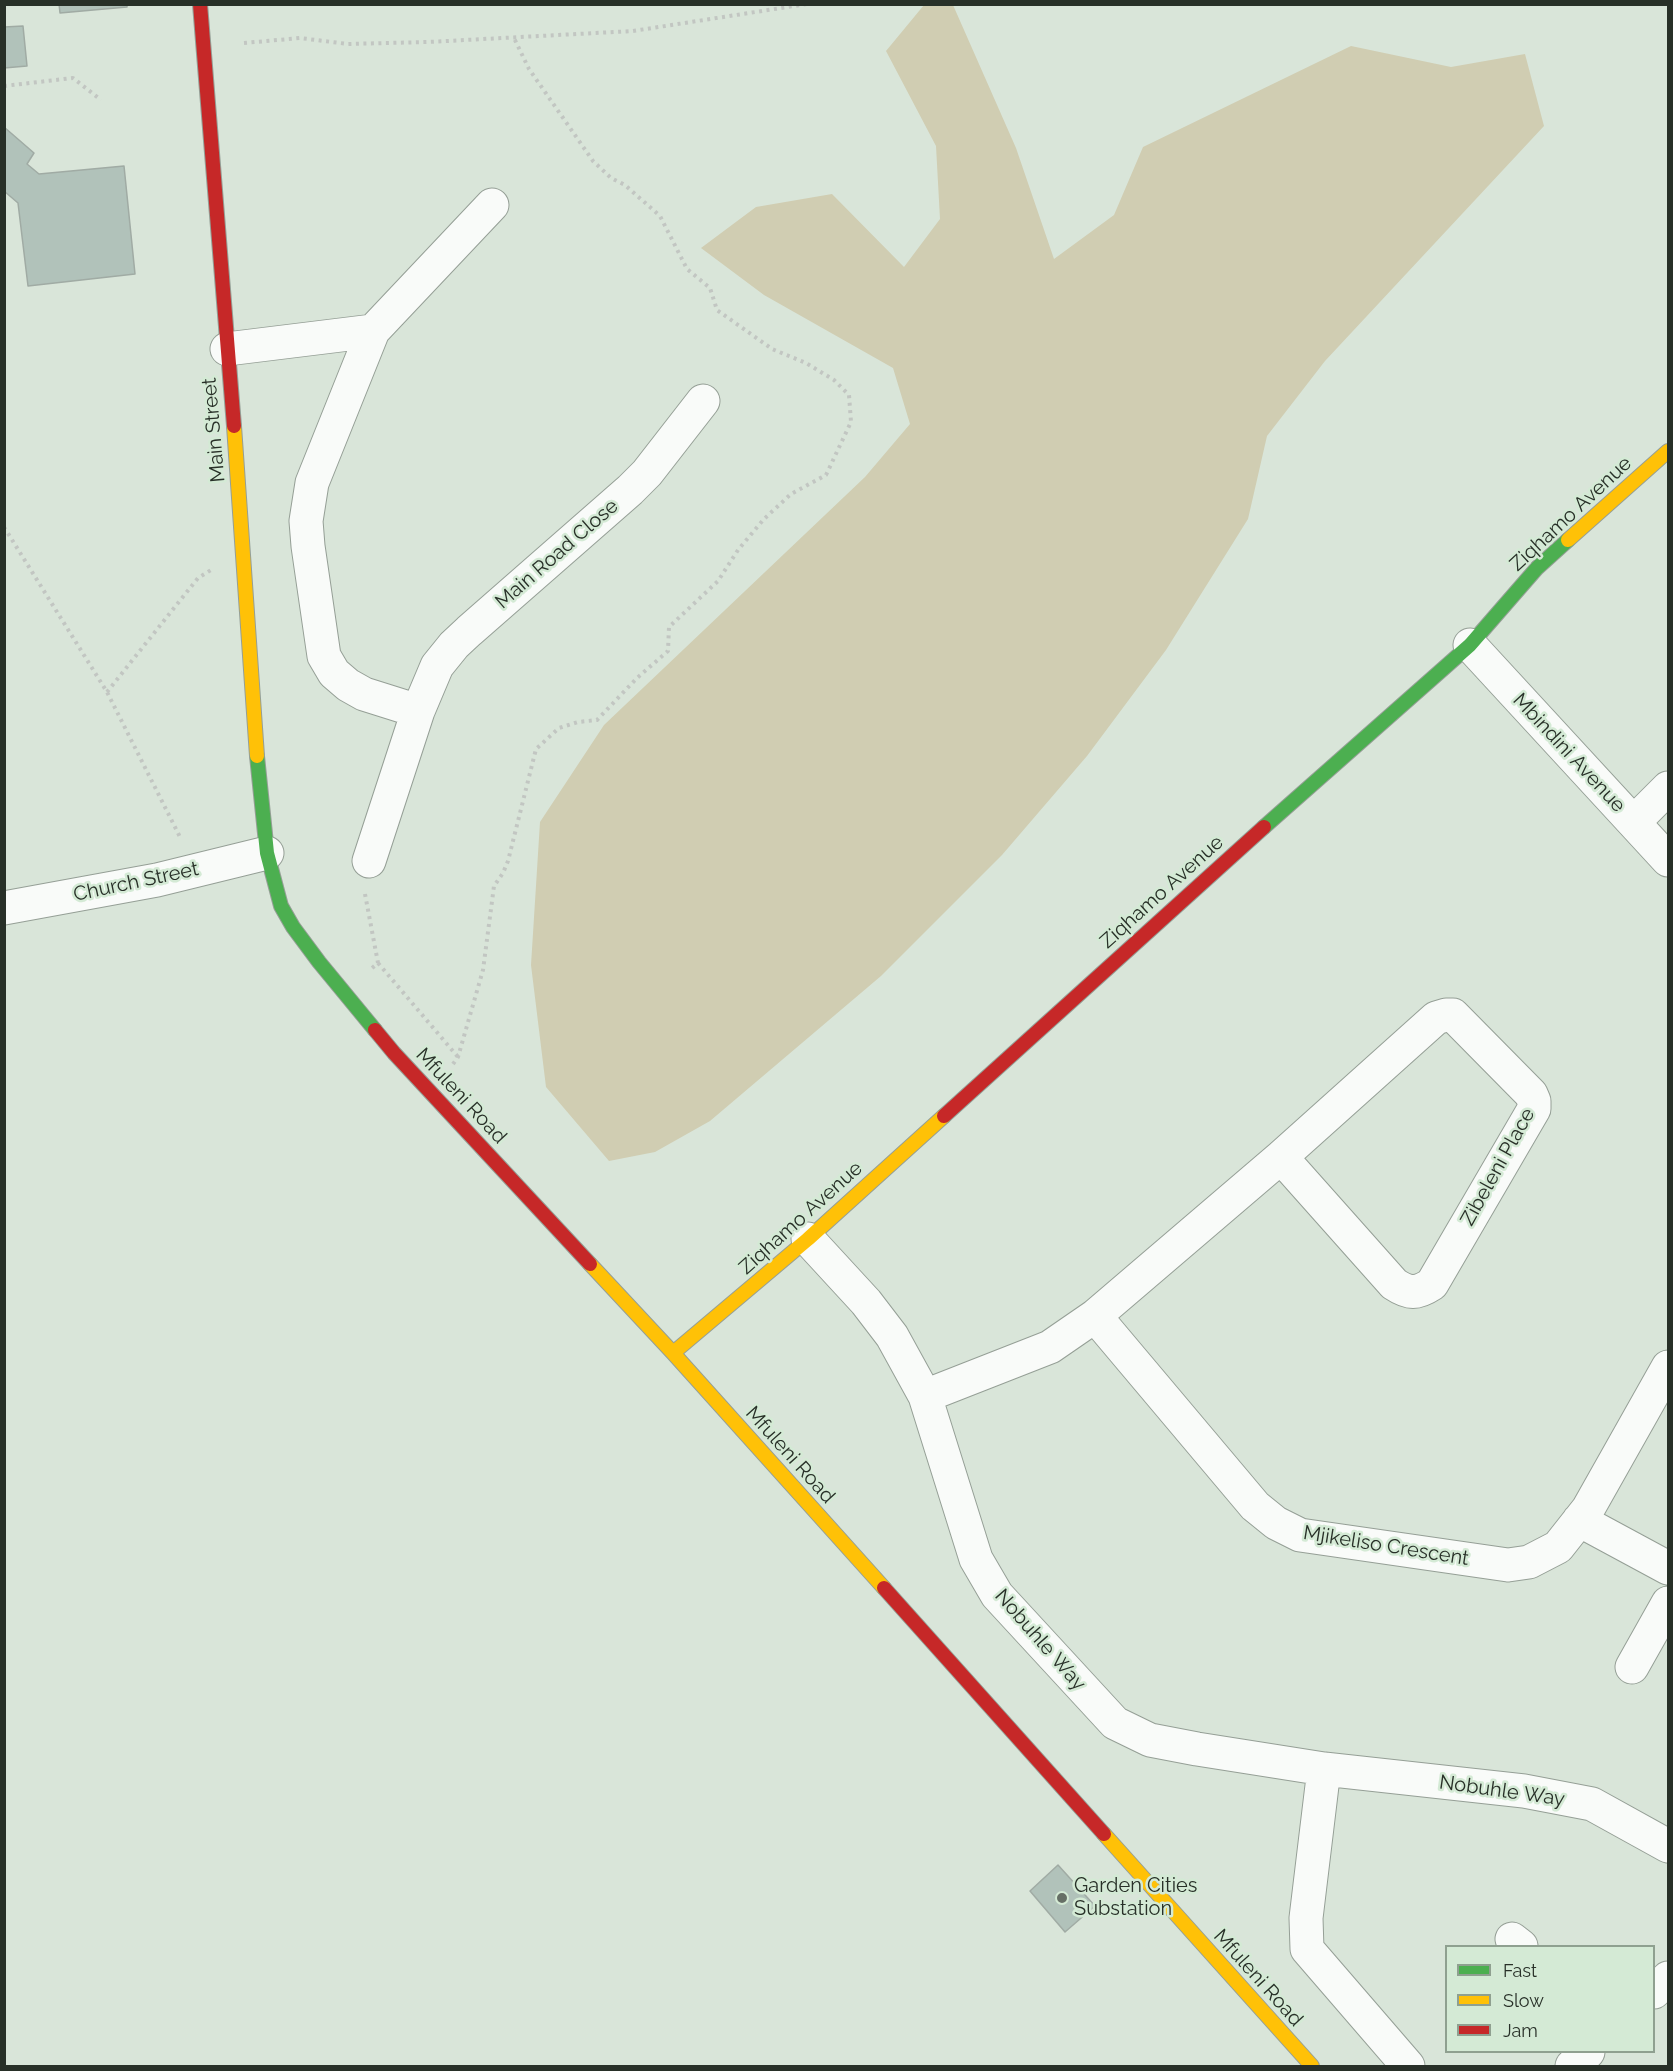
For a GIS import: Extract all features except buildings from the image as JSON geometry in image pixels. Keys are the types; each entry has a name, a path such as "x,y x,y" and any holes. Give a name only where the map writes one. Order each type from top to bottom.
{"street":[{"name":"Main Street","path":"200,4 245,568 257,760 267,853"},
{"path":"418,711 364,694 348,685 334,673 324,656 306,520 312,483 372,332 492,205"},
{"path":"227,349 372,332"},
{"name":"Main Road Close","path":"369,861 418,711 437,666 454,645 647,473 703,400"},
{"name":"Ziqhamo Avenue","path":"673,1353 808,1239 1158,921 1470,645 1537,568 1668,452"},
{"name":"Mbindini Avenue","path":"1470,645 1668,860"},
{"path":"1634,822 1668,788"},
{"name":"Church Street","path":"4,908 157,880 267,853"},
{"name":"Mfuleni Road","path":"267,853 281,906 293,927 394,1053 673,1353 1312,2067"},
{"name":"Zibeleni Place","path":"925,1396 1050,1347 1095,1316 1281,1156 1436,1018 1453,1015 1531,1094 1534,1101 1534,1109 1432,1284 1420,1292 1404,1291 1394,1284 1281,1156"},
{"name":"Nobuhle Way","path":"808,1239 866,1302 892,1336 925,1396 976,1559 997,1595 1114,1723 1150,1740 1324,1769 1524,1791 1592,1804 1668,1846"},
{"name":"Mjikeliso Crescent","path":"1095,1316 1255,1506 1276,1523 1300,1535 1508,1565 1529,1562 1558,1547 1588,1509 1668,1367"},
{"path":"1579,1520 1668,1568"},
{"path":"1632,1667 1668,1603"},
{"path":"1324,1769 1306,1918 1307,1949 1408,2067"},
{"path":"1655,1990 1668,1978"},
{"path":"1572,2067 1587,2053"}],"path":[{"path":"244,43 300,38 348,44 633,31 807,4"},
{"path":"447,1072 458,1057 483,970 494,885 503,873 507,861 536,748 559,728 578,722 597,720 668,651 669,627 718,581 738,550 764,519 791,494 826,475 851,422 849,395 834,380 806,363 772,349 717,310 710,288 687,269 660,216 625,185 610,178 593,161 529,69 514,38"},
{"path":"4,86 73,78 101,100"},
{"path":"4,527 107,692 186,848"},
{"path":"107,692 198,578 213,568"},
{"path":"369,861 363,886 378,963 458,1057"},
{"path":"363,974 378,963"}],"shaded area":[{"path":"924,5 953,5 1016,148 1054,259 1114,215 1143,147 1351,46 1451,67 1525,54 1544,126 1325,361 1267,436 1248,519 1166,650 1087,756 1002,855 881,976 710,1121 655,1152 609,1161 546,1087 531,965 540,822 604,725 865,477 910,424 893,368 764,295 701,248 756,207 832,194 904,267 940,219 936,146 886,51"}],"traffic: fast":[{"path":"1264,827 1470,645 1537,568 1568,540"},
{"path":"257,756 267,853 281,906 293,927 319,962 375,1030"}],"traffic: slow":[{"path":"234,426 257,756"},
{"path":"1568,540 1668,451"},
{"path":"673,1353 808,1239 944,1116"},
{"path":"590,1264 884,1588"},
{"path":"1104,1834 1312,2066"}],"traffic: jam":[{"path":"200,4 234,426"},
{"path":"944,1116 1264,827"},
{"path":"375,1030 590,1264"},
{"path":"884,1588 1104,1834"}],"place":[{"name":"Garden Cities Substation","path":"1062,1898"}]}
